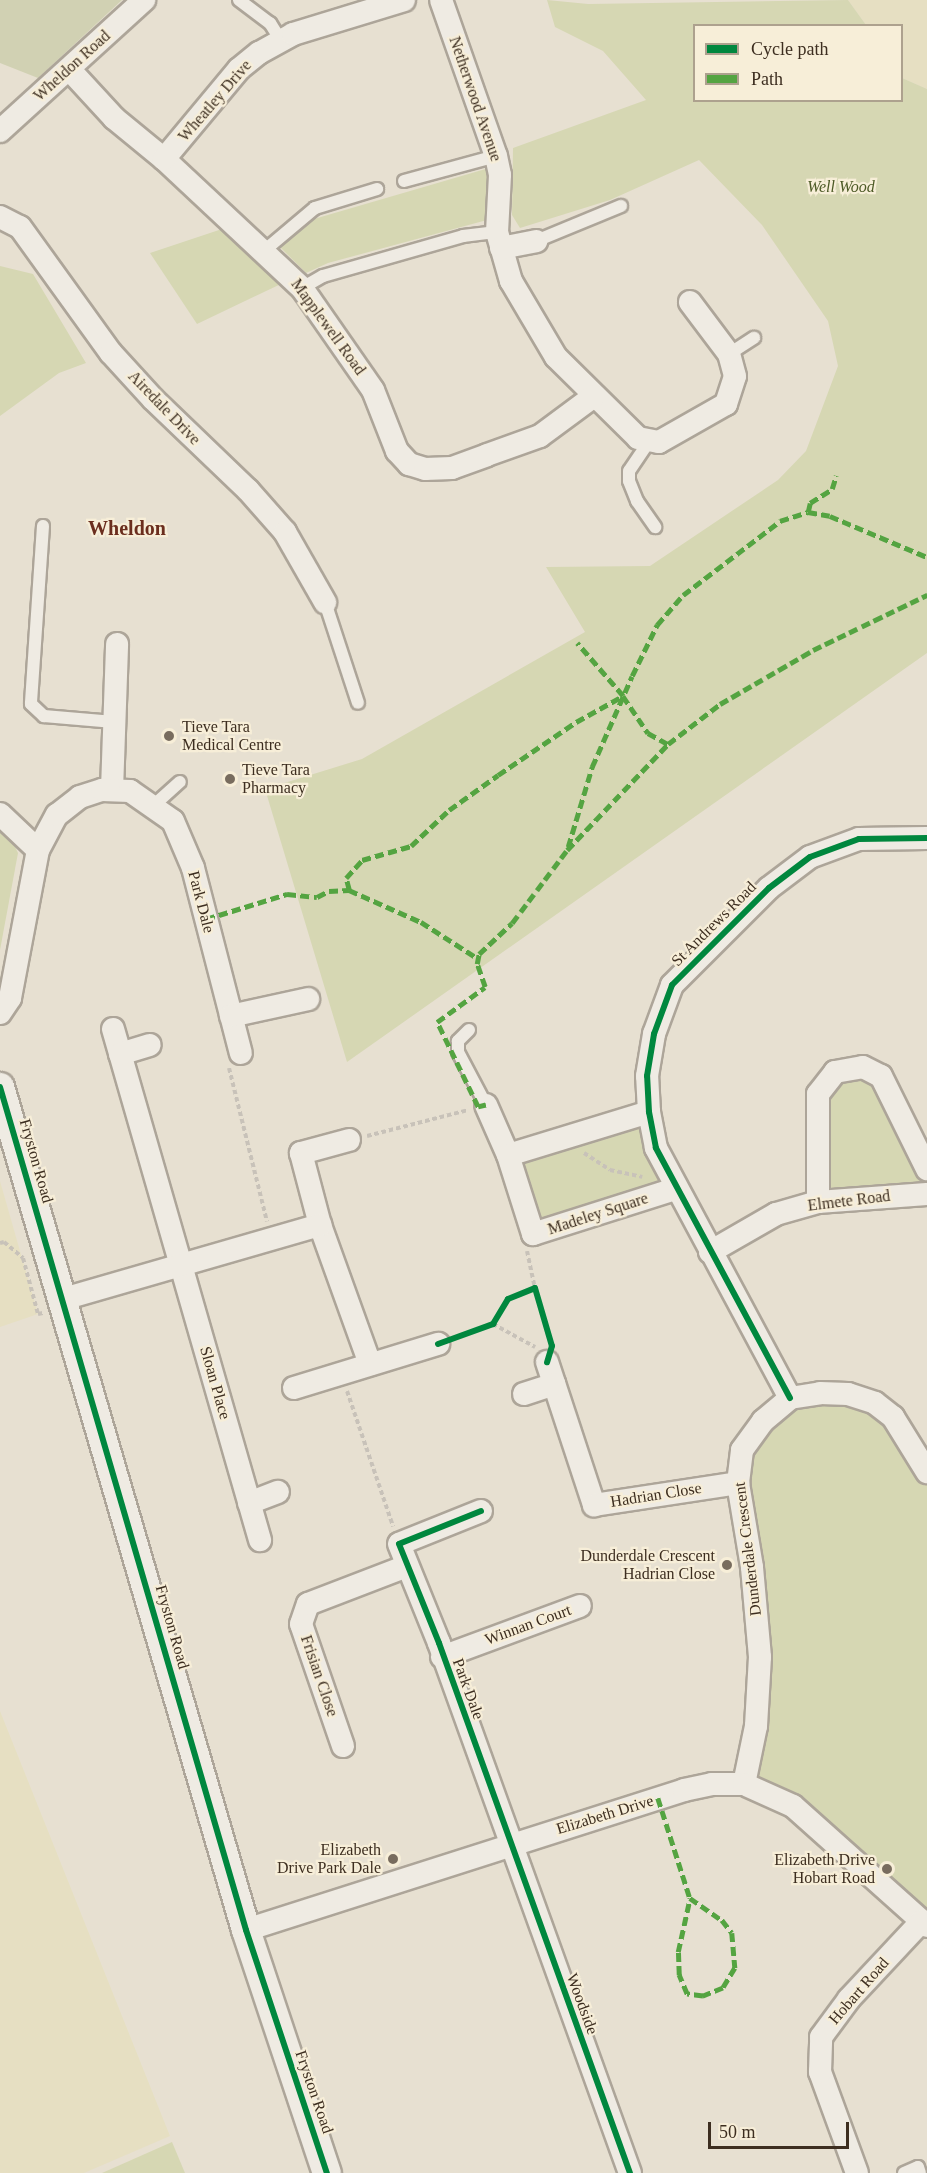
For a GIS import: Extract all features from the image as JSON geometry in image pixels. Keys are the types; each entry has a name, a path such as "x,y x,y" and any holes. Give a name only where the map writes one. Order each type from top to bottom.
{"street":[{"name":"Wheldon Road","path":"0,131 144,0"},
{"name":"Wheatley Drive","path":"165,159 239,69 280,39 404,0"},
{"name":"Netherwood Avenue","path":"441,0 496,156 500,175 499,240 511,281 556,357 638,438 650,440"},
{"name":"Mapplewell Road","path":"69,69 114,118 165,159 265,250 302,288 373,390 397,451 409,464 425,470 452,468 497,452 540,436 594,396"},
{"name":"Airedale Drive","path":"0,217 20,227 111,353 153,399 248,489 285,532 326,602"},
{"path":"499,240 536,241"},
{"path":"650,440 659,442 726,404 735,376 729,354 690,302"},
{"path":"112,790 117,644"},
{"name":"Park Dale","path":"0,1013 10,998 38,850 57,815 91,793 112,790 130,791 173,821 193,868 241,1053"},
{"path":"0,814 38,850"},
{"name":"St Andrews Road","path":"790,1398 673,1184 656,1148 649,1112 647,1076 654,1034 672,986 769,888 810,857 859,839 927,838"},
{"path":"231,1016 308,999"},
{"name":"Sloan Place","path":"112,1029 260,1540"},
{"path":"120,1054 150,1045"},
{"path":"818,1202 818,1094 835,1071 863,1067 881,1076 927,1169"},
{"name":"Fryston Road","path":"0,1087 61,1305 246,1930 327,2173"},
{"name":"Madeley Square","path":"482,1106 508,1155 533,1234 673,1184"},
{"path":"508,1155 649,1112"},
{"path":"349,1140 301,1153 320,1225 370,1365"},
{"name":"Elmete Road","path":"710,1252 776,1214 818,1202 927,1194"},
{"path":"61,1305 180,1264 320,1225"},
{"path":"294,1388 438,1344"},
{"path":"524,1394 550,1367"},
{"name":"Hadrian Close","path":"550,1367 594,1505 738,1483"},
{"path":"790,1398 820,1393 848,1394 875,1403 893,1417 922,1448 927,1472"},
{"name":"Dunderdale Crescent","path":"744,1784 756,1726 760,1657 752,1567 738,1483 742,1450 763,1421 790,1398"},
{"path":"249,1503 278,1492"},
{"path":"399,1544 481,1511"},
{"name":"Park Dale","path":"399,1544 510,1845"},
{"name":"Frisian Close","path":"343,1746 301,1624 308,1604 407,1566"},
{"name":"Winnan Court","path":"442,1657 580,1606"},
{"name":"Elizabeth Drive","path":"246,1930 684,1790 712,1784 744,1784 793,1806 924,1924"},
{"name":"Woodside","path":"510,1845 630,2173"},
{"name":"Hobart Road","path":"857,2173 820,2072 822,2037 849,1999 924,1924"}],"lane":[{"path":"239,0 270,23 280,39"},
{"path":"404,181 496,156"},
{"path":"265,250 315,208 377,189"},
{"path":"536,241 621,206"},
{"path":"302,288 323,276 463,236 499,240"},
{"path":"729,354 754,338"},
{"path":"650,440 632,464 629,481 637,501 655,527"},
{"path":"43,526 31,704 44,716 114,722"},
{"path":"326,602 358,703"},
{"path":"153,806 180,782"},
{"path":"470,1030 458,1041 458,1052 482,1106"},
{"path":"904,2173 918,2168 920,2173"}],"path":[{"path":"241,1053 226,1057 272,1238"},
{"path":"349,1140 482,1106"},
{"path":"569,1136 583,1152 610,1170 673,1184"},
{"path":"533,1234 523,1237 532,1290 538,1298"},
{"path":"0,1243 4,1242 23,1258 38,1314 61,1305"},
{"path":"493,1323 550,1367"},
{"path":"341,1373 399,1544"}],"shaded area":[{"path":"848,0 927,0 927,89 903,78 903,24 865,24"},
{"path":"0,1181 38,1314 0,1327"},
{"path":"0,1711 170,2136 84,2173 0,2173"}],"green space":[{"path":"0,0 122,0 38,78 0,63"},
{"name":"Well Wood","path":"547,0 588,4 848,0 865,24 693,24 693,102 903,102 903,78 927,89 927,653 347,1062 265,789 362,759 585,632 546,567 650,566 778,480 806,451 838,366 828,321 762,225 699,160 610,200 520,228 512,215 513,148 646,100 603,51 555,27"},
{"path":"489,168 487,220 328,263 306,273 279,246 314,219"},
{"path":"225,228 283,283 197,324 150,253"},
{"path":"0,266 33,274 86,363 59,373 0,416"},
{"path":"0,815 18,853 0,950"},
{"path":"863,1067 927,1169 927,1194 818,1202 818,1094"},
{"path":"649,1112 675,1189 533,1234 508,1155"},
{"path":"790,1398 875,1403 927,1472 927,1926 793,1806 744,1784 756,1726 742,1450"},
{"path":"172,2142 185,2173 102,2173"}],"marked path":[{"path":"808,512 810,503 832,489 836,476"},
{"path":"568,847 592,767 632,676 657,625 683,595 780,521 808,512 830,516 927,557"},
{"path":"486,1105 478,1107 437,1022 485,987 477,964 479,954 512,923 567,850 668,744 720,704 813,650 927,595"},
{"path":"349,890 346,878 362,860 411,846 449,810 498,775 576,722 623,696 577,643"},
{"path":"623,696 648,733 668,744"},
{"path":"206,919 287,894 317,897 329,891 349,890 421,922 477,958"},
{"path":"658,1798 690,1898 722,1920 732,1933 735,1968 723,1988 703,1996 687,1994 679,1975 678,1952 690,1898"}],"cycle path":[{"path":"790,1398 656,1148 649,1112 647,1076 654,1034 672,985 769,888 810,857 859,839 927,838"},
{"path":"0,1087 246,1930 327,2173"},
{"path":"438,1344 493,1324 508,1299 535,1288 552,1346 547,1362"},
{"path":"481,1511 399,1544 439,1643 630,2173"}],"place":[{"name":"Tieve Tara Medical Centre","path":"169,736"},
{"name":"Tieve Tara Pharmacy","path":"230,779"},
{"name":"Dunderdale Crescent Hadrian Close","path":"727,1565"},
{"name":"Elizabeth Drive Park Dale","path":"393,1859"},
{"name":"Elizabeth Drive Hobart Road","path":"887,1869"}],"district":[{"name":"Wheldon","path":"127,528"}]}
